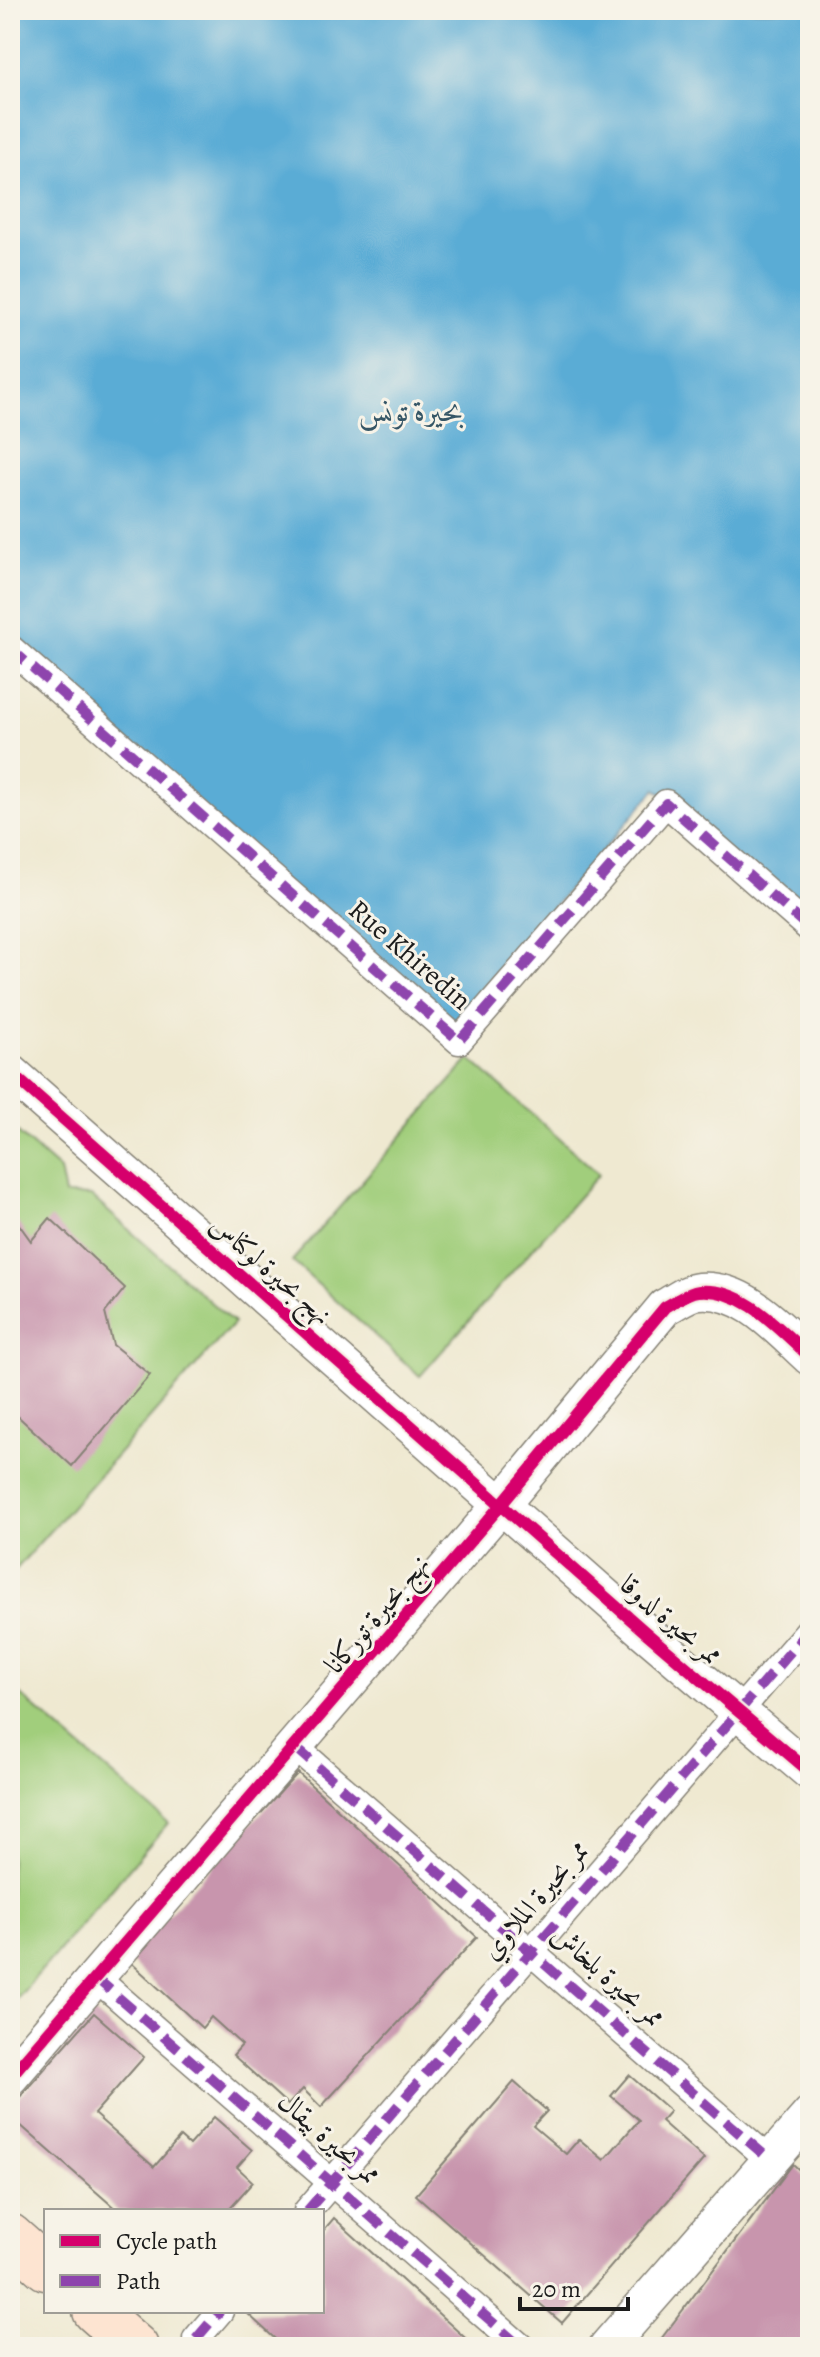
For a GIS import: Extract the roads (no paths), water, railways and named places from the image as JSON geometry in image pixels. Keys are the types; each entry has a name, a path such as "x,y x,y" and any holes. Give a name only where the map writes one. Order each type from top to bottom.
{"main road":[{"path":"10,2236 44,2266"},
{"path":"97,2313 136,2347"}],"street":[{"name":"Rue Khiredin","path":"10,648 459,1041 666,803 810,929"},
{"name":"نهج بحيرة لوكناس","path":"10,1072 501,1505"},
{"name":"نهج بحيرة توركانا","path":"10,2077 501,1505 665,1307 696,1291 720,1292 754,1308 810,1357"},
{"name":"ممر بحيرة لدوقا","path":"501,1505 810,1772"},
{"name":"ممر بحيرة الملاوي","path":"309,2209 810,1629"},
{"name":"ممر بحيرة بلخاش","path":"295,1747 770,2160"},
{"name":"ممر بحيرة بيقال","path":"95,1977 521,2347"},
{"path":"607,2347 810,2115"},
{"path":"196,2339 218,2313"}],"water":[{"name":"بحيرة تونس","path":"10,10 810,10 810,923 656,789 447,1029 10,635"}]}
